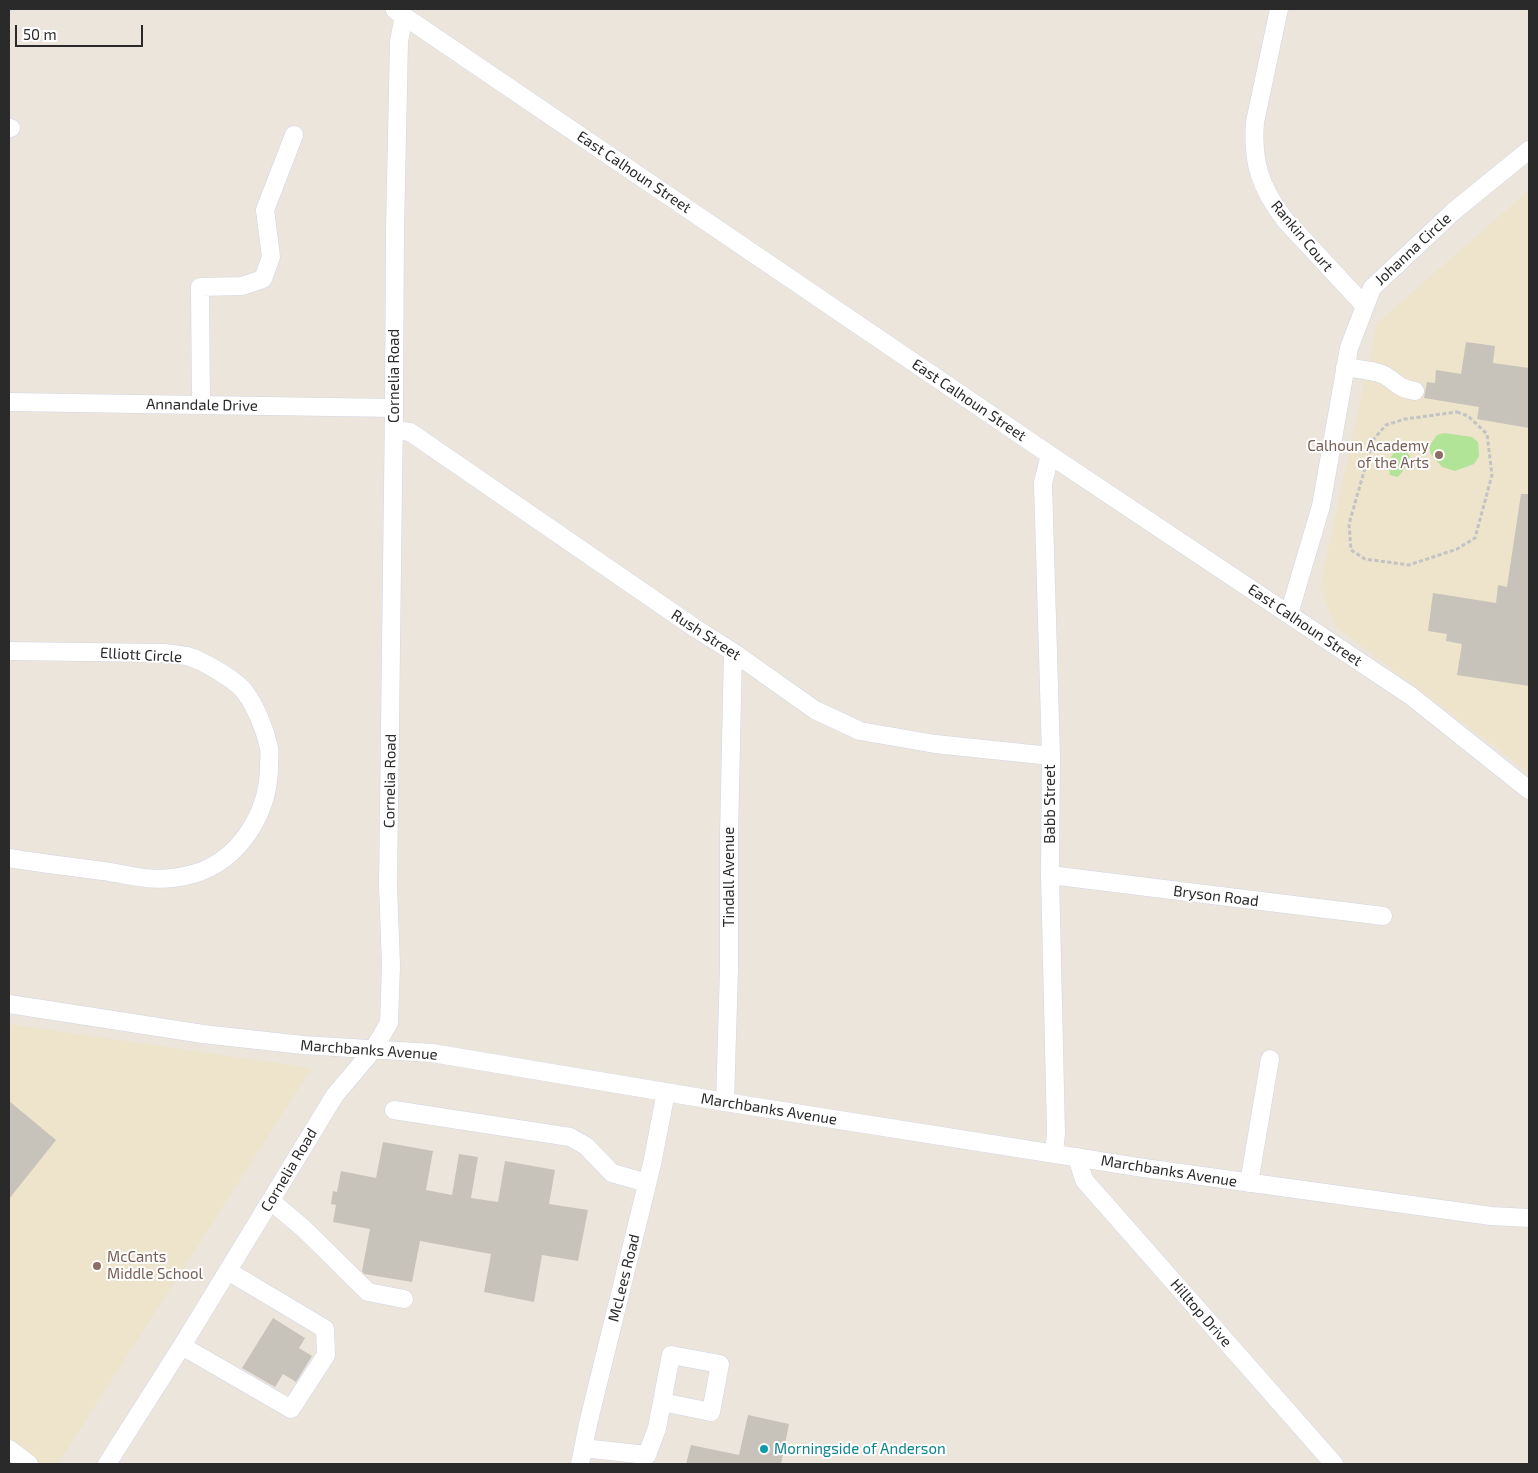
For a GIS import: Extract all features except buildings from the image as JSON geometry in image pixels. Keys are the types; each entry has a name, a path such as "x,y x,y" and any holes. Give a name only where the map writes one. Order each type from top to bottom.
{"street":[{"name":"Rankin Court","path":"1279,9 1255,122 1254,156 1258,173 1264,189 1285,220 1365,306"},
{"name":"Cornelia Road","path":"107,1464 182,1346 335,1095 373,1050 389,1023 391,965 388,886 399,12"},
{"name":"East Calhoun Street","path":"399,12 1050,455 1411,696 1529,790"},
{"path":"201,405 200,287 242,286 263,279 271,257 265,210 294,136"},
{"name":"Johanna Circle","path":"1289,614 1321,506 1349,348 1372,288 1454,211 1529,150"},
{"path":"1345,367 1382,374 1406,390 1414,391"},
{"name":"Annandale Drive","path":"9,402 394,408"},
{"name":"Rush Street","path":"394,430 410,432 815,710 860,731 935,744 1051,756"},
{"name":"Babb Street","path":"1050,455 1043,483 1051,756 1050,875 1056,1133 1054,1153"},
{"name":"Elliott Circle","path":"9,652 164,653 188,656 208,665 244,690 258,716 270,749 269,777 265,795 254,824 243,840 229,854 213,865 196,873 158,880 9,858"},
{"name":"Tindall Avenue","path":"725,1102 729,969 729,836 733,652"},
{"name":"Bryson Road","path":"1050,875 1383,916"},
{"name":"Marchbanks Avenue","path":"9,1004 202,1034 303,1045 432,1053 725,1102 1248,1184 1491,1216 1529,1218"},
{"path":"1248,1184 1270,1059"},
{"name":"McLees Road","path":"582,1456 647,1183 666,1092"},
{"path":"394,1110 570,1137 586,1146 612,1173 647,1183"},
{"name":"Hilltop Drive","path":"1077,1157 1084,1180 1334,1464"},
{"path":"271,1201 303,1228 368,1292 404,1299"},
{"path":"182,1346 291,1409 326,1355 324,1329 228,1271"},
{"path":"582,1456 647,1455 657,1428 662,1402"},
{"path":"9,1449 29,1464"}],"path":[{"path":"1457,412 1468,416 1487,434 1492,475 1476,538 1457,549 1409,565 1365,558 1351,550 1349,524 1373,440 1386,425 1405,419 1440,414 1457,412"}],"shaded area":[{"name":"Calhoun Academy of the Arts","path":"1529,190 1529,773 1335,626 1320,587 1377,323"},
{"name":"McCants Middle School","path":"9,1024 312,1068 58,1464 9,1464"}],"green space":[{"path":"1444,433 1472,437 1478,442 1479,456 1474,464 1455,471 1442,467 1431,454 1429,446 1437,435"},
{"path":"1395,451 1406,451 1410,456 1410,461 1398,477 1390,475 1388,462"}],"place":[{"name":"Calhoun Academy of the Arts","path":"1439,455"},
{"name":"McCants Middle School","path":"97,1266"},
{"name":"Morningside of Anderson","path":"764,1449"}]}
